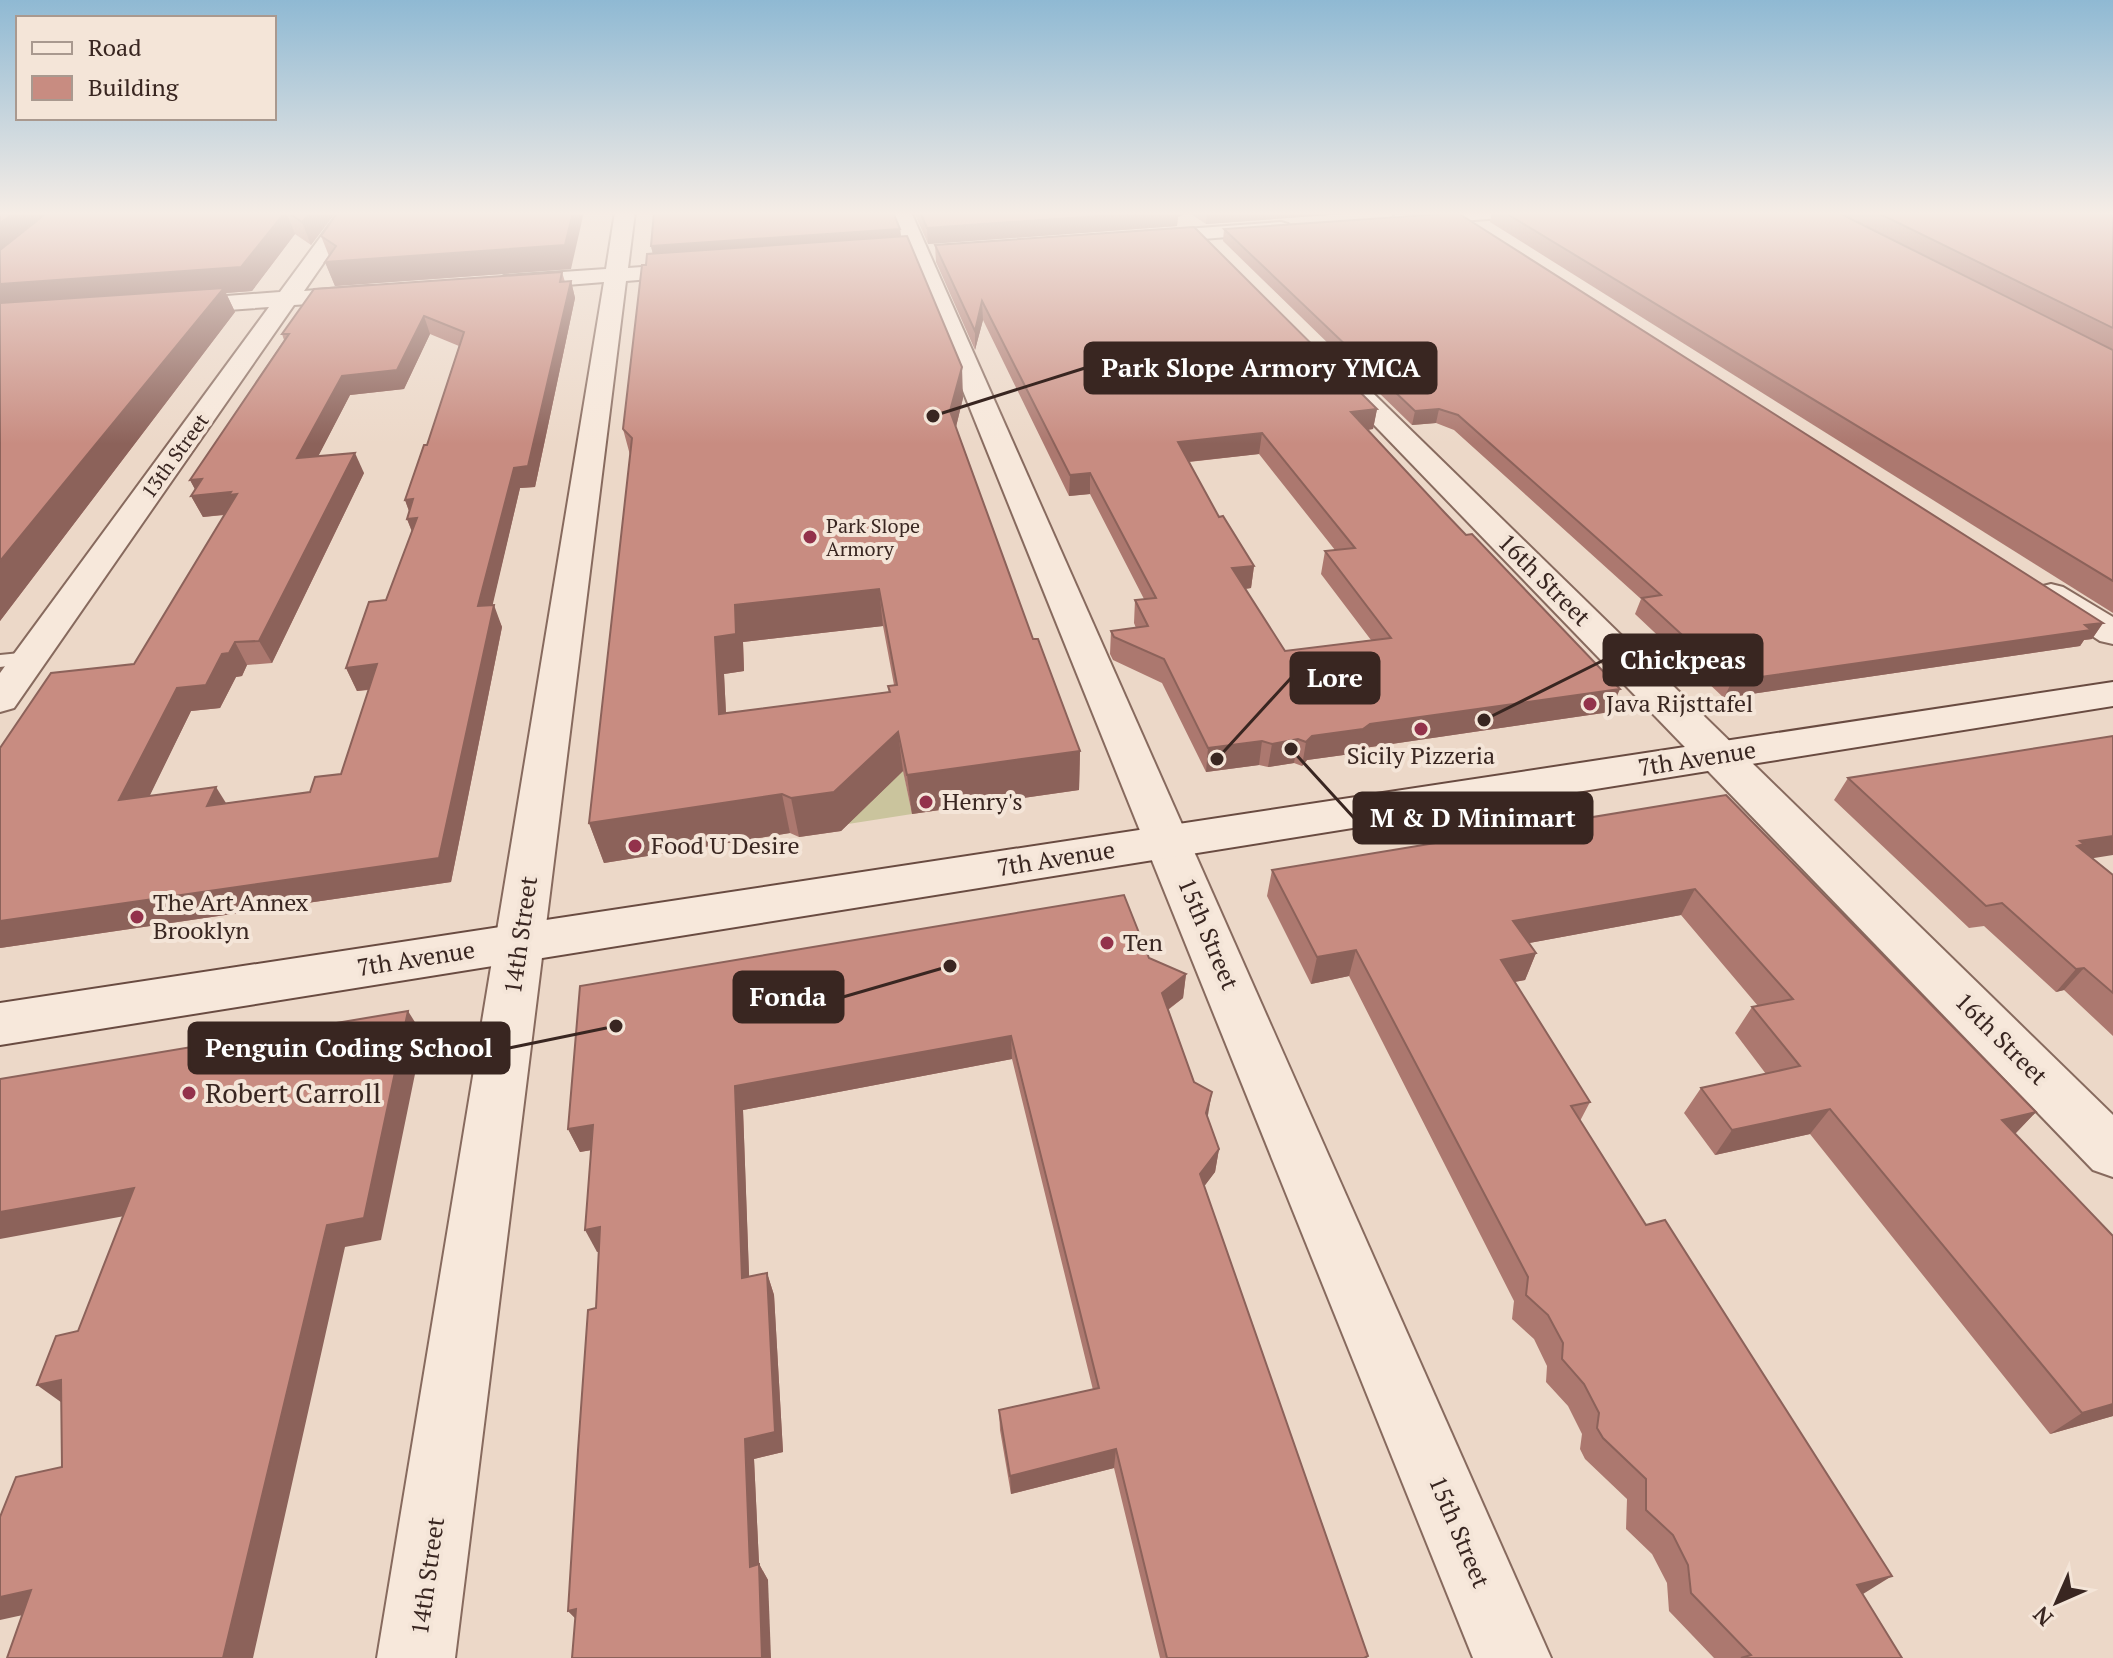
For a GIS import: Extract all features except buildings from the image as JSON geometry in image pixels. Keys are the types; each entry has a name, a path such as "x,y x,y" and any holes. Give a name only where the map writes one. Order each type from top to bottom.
{"street":[{"name":"13th Street","path":"0,700 295,289"},
{"name":"14th Street","path":"416,1658 615,289"},
{"name":"15th Street","path":"934,289 1512,1658"},
{"path":"151,308 396,291"},
{"name":"16th Street","path":"1312,346 2113,1152"},
{"path":"2033,582 2113,633"},
{"name":"7th Avenue","path":"0,1024 2113,694"}],"lane":[{"path":"0,661 30,658"}],"shaded area":[{"path":"895,730 912,814 848,824"}],"place":[{"name":"Park Slope Armory YMCA","path":"933,416"},
{"name":"Park Slope Armory","path":"810,537"},
{"name":"Java Rijsttafel","path":"1590,704"},
{"name":"Chickpeas","path":"1484,720"},
{"name":"Sicily Pizzeria","path":"1421,729"},
{"name":"M & D Minimart","path":"1291,749"},
{"name":"Lore","path":"1217,759"},
{"name":"Henry's","path":"926,802"},
{"name":"Food U Desire","path":"635,846"},
{"name":"The Art Annex Brooklyn","path":"137,917"},
{"name":"Ten","path":"1107,943"},
{"name":"Fonda","path":"950,966"},
{"name":"Penguin Coding School","path":"616,1026"},
{"name":"Robert Carroll","path":"189,1093"}]}
